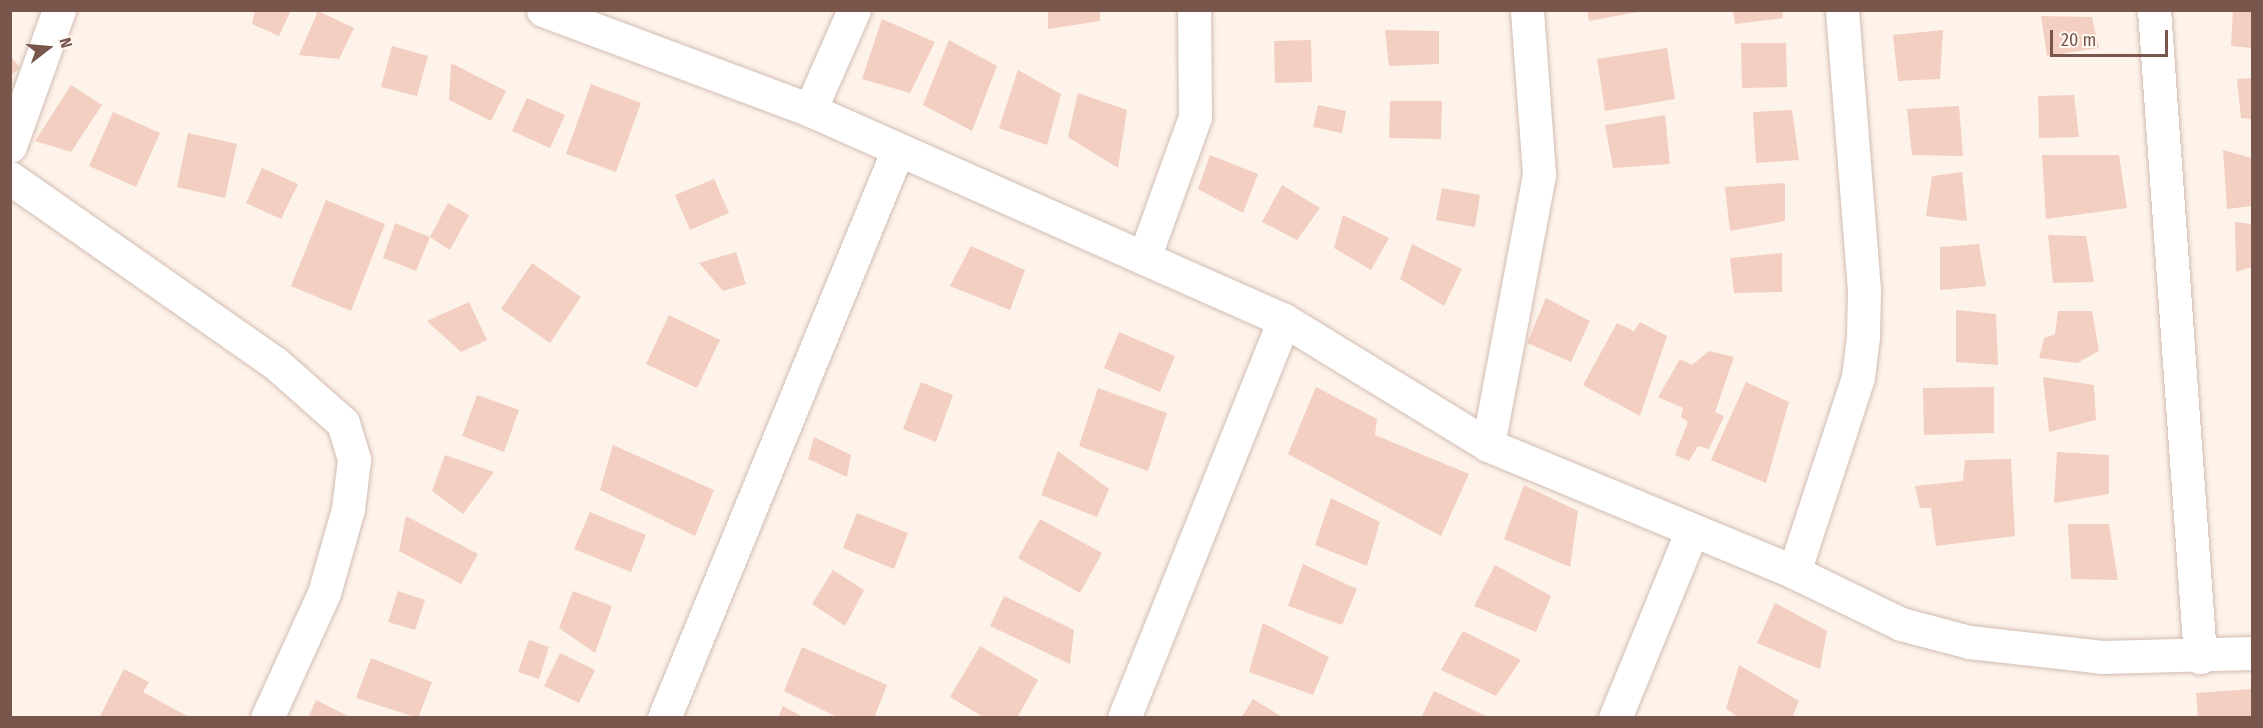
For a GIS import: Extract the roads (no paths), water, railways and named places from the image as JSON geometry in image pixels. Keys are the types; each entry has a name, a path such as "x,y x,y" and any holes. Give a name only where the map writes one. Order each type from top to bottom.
{"street":[{"path":"10,146 59,10"},
{"path":"543,10 810,110 897,152 1284,320 1488,445 1691,533 1794,572 1901,624 1969,642 2102,657 2200,657 2253,653"},
{"path":"810,110 854,10"},
{"path":"1144,258 1195,117 1194,10"},
{"path":"1488,445 1539,174 1527,10"},
{"path":"1794,572 1858,376 1863,337 1864,290 1842,10"},
{"path":"2154,10 2200,657"},
{"path":"664,717 897,152"},
{"path":"10,178 273,362 343,423 354,460 348,509 324,593 267,717"},
{"path":"1124,717 1284,320"},
{"path":"1615,717 1691,533"}]}
